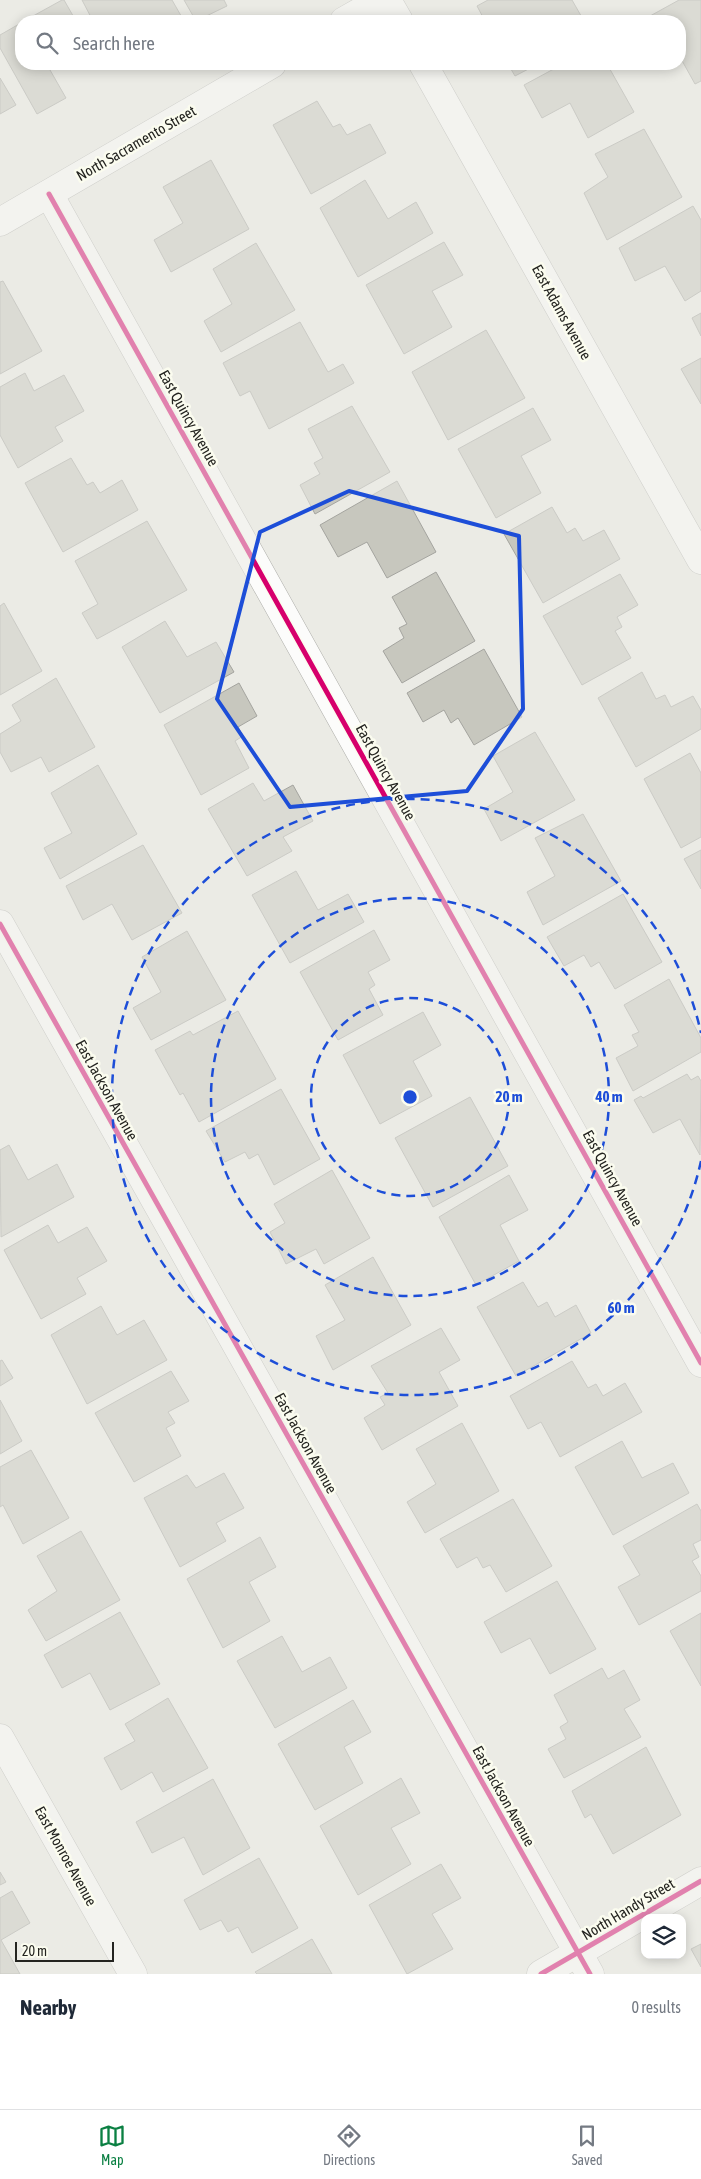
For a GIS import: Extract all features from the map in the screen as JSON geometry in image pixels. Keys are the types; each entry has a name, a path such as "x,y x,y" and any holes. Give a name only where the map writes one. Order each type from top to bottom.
{"street":[{"path":"355,15 381,0"},
{"path":"387,0 396,15"},
{"name":"North Sacramento Street","path":"0,222 262,70"},
{"name":"East Adams Avenue","path":"426,70 701,560"},
{"name":"East Quincy Avenue","path":"50,194 701,1362"},
{"name":"East Jackson Avenue","path":"0,924 584,1964"},
{"name":"East Monroe Avenue","path":"0,1738 133,1974"},
{"name":"North Handy Street","path":"542,1974 584,1964 701,1881"}],"highlighted area":[{"path":"349,491 519,536 523,709 467,791 290,807 217,699 260,532"}],"building":[{"path":"64,0 73,15 35,15"},
{"path":"82,0 172,0 181,15 90,15"},
{"path":"184,0 224,0 227,6 208,15 193,15"},
{"path":"488,0 572,0 581,15 482,15 477,6"},
{"path":"679,0 701,0 701,81 695,84 686,68 686,15 652,15"},
{"path":"15,26 15,70 50,70 66,98 37,114 0,48 0,35"},
{"path":"512,70 526,70 515,76"},
{"path":"552,70 610,70 634,112 588,138 570,103 542,118 524,85"},
{"path":"0,78 16,105 0,114"},
{"path":"317,101 333,127 340,124 347,135 370,124 386,153 311,194 273,125"},
{"path":"644,129 682,197 607,240 584,193 608,177 595,154"},
{"path":"211,160 249,229 171,272 154,240 183,223 163,187"},
{"path":"365,180 388,219 416,202 433,233 358,277 320,208"},
{"path":"693,206 701,220 701,291 685,301 665,266 635,281 619,248"},
{"path":"444,242 463,275 432,291 452,327 404,354 366,285"},
{"path":"256,243 295,310 221,352 204,321 232,304 213,269"},
{"path":"3,281 42,351 0,374 0,282"},
{"path":"701,313 701,336 692,318"},
{"path":"300,322 328,372 343,364 354,383 269,429 250,391 240,396 223,363"},
{"path":"486,330 525,398 448,440 412,372"},
{"path":"701,358 701,404 681,369"},
{"path":"25,373 34,391 64,375 84,411 55,427 63,441 18,468 0,435 0,387"},
{"path":"352,406 390,472 315,514 300,485 320,474 314,463 323,458 308,429"},
{"path":"533,408 551,440 521,456 541,493 496,518 458,449"},
{"path":"71,458 87,485 93,482 100,493 122,480 138,510 63,552 25,483"},
{"path":"397,481 436,552 387,578 367,542 338,557 320,525"},
{"path":"552,507 567,533 575,528 583,541 604,530 620,559 543,603 504,534"},
{"path":"147,521 187,590 97,639 82,613 98,604 75,561"},
{"path":"436,572 475,641 402,683 383,651 404,638 399,628 407,624 392,597"},
{"path":"620,574 638,605 617,617 622,627 615,631 631,658 582,685 543,616"},
{"path":"4,603 42,671 0,695 0,606"},
{"path":"165,621 187,657 216,642 234,672 160,713 122,647"},
{"path":"484,649 522,717 474,745 458,718 451,723 444,710 423,722 407,693"},
{"path":"642,672 656,699 665,695 671,707 693,696 701,710 701,729 636,767 598,698"},
{"path":"56,678 95,747 49,772 41,757 11,772 0,752 0,734 21,721 12,705"},
{"path":"239,683 257,716 238,727 243,736 235,741 249,768 201,795 164,725"},
{"path":"535,732 575,800 501,841 484,809 513,792 493,756"},
{"path":"690,753 701,773 701,837 681,848 644,779"},
{"path":"98,765 137,834 60,879 44,848 72,833 51,793"},
{"path":"253,783 264,801 293,785 313,821 283,837 292,851 247,876 208,809"},
{"path":"583,814 621,881 543,925 527,892 555,876 535,838"},
{"path":"143,845 182,913 132,940 112,904 83,920 66,886"},
{"path":"701,850 701,889 684,859"},
{"path":"296,871 318,910 348,894 364,922 290,963 252,895"},
{"path":"623,894 662,962 615,989 599,962 591,967 584,955 564,966 547,937"},
{"path":"374,930 390,960 368,972 375,985 369,989 383,1015 338,1040 300,972"},
{"path":"187,931 226,1000 151,1040 133,1008 161,992 142,957"},
{"path":"669,979 701,1038 701,1052 633,1091 616,1058 638,1046 632,1035 639,1032 624,1005"},
{"path":"238,1011 276,1079 199,1122 183,1093 180,1095 155,1050 190,1031 193,1035"},
{"path":"423,1012 441,1045 413,1061 432,1096 380,1124 343,1055"},
{"path":"687,1074 691,1080 698,1076 701,1081 700,1155 680,1119 653,1133 634,1100 641,1096 643,1098"},
{"path":"281,1089 320,1159 274,1185 258,1154 249,1159 245,1152 225,1162 206,1131"},
{"path":"470,1097 508,1166 433,1207 395,1138"},
{"path":"9,1145 28,1180 57,1164 74,1197 1,1237 0,1150"},
{"path":"332,1170 370,1238 324,1264 316,1249 286,1264 270,1232 285,1223 274,1204"},
{"path":"509,1175 528,1210 500,1225 519,1261 476,1285 439,1217"},
{"path":"48,1225 58,1243 87,1227 107,1261 77,1278 86,1294 41,1319 4,1250"},
{"path":"373,1257 411,1325 333,1370 316,1336 345,1320 325,1285"},
{"path":"523,1282 538,1307 547,1302 555,1317 576,1305 591,1333 516,1376 477,1307"},
{"path":"101,1306 117,1335 144,1320 167,1360 87,1404 51,1335"},
{"path":"441,1328 460,1360 439,1372 458,1406 382,1450 364,1418 385,1405 380,1397 388,1393 371,1366"},
{"path":"2,1360 13,1378 0,1386 0,1361"},
{"path":"572,1361 588,1388 596,1384 603,1396 625,1383 642,1412 560,1457 541,1422 528,1429 510,1396"},
{"path":"171,1371 189,1401 168,1412 175,1423 166,1428 181,1456 134,1482 95,1413"},
{"path":"0,1400 22,1441 0,1454"},
{"path":"462,1423 499,1491 425,1533 407,1502 436,1484 416,1449"},
{"path":"622,1441 642,1478 673,1463 689,1493 613,1535 575,1467"},
{"path":"31,1450 69,1518 23,1544 3,1505 0,1507 0,1467"},
{"path":"224,1473 244,1508 216,1523 226,1541 180,1567 144,1498 187,1475 196,1488"},
{"path":"513,1499 552,1566 506,1592 490,1565 483,1568 477,1557 457,1568 440,1539"},
{"path":"697,1504 701,1511 701,1540 693,1544 699,1557 692,1561 701,1576 701,1591 639,1625 618,1587 640,1575 623,1546"},
{"path":"81,1531 120,1600 46,1641 28,1610 57,1591 37,1556"},
{"path":"260,1537 276,1567 249,1582 270,1621 223,1648 187,1579"},
{"path":"557,1581 596,1649 550,1674 530,1638 501,1653 484,1622"},
{"path":"120,1612 160,1684 110,1710 90,1673 62,1688 44,1655"},
{"path":"701,1613 701,1686 670,1631"},
{"path":"282,1636 302,1672 330,1657 347,1688 275,1728 237,1661"},
{"path":"602,1668 608,1679 624,1670 640,1700 624,1709 641,1737 564,1778 548,1749 566,1739 560,1727 568,1722 554,1695"},
{"path":"168,1698 208,1768 163,1792 152,1772 121,1790 104,1758 135,1741 125,1724"},
{"path":"353,1700 371,1732 344,1747 363,1783 315,1810 278,1744"},
{"path":"646,1747 681,1815 613,1854 591,1814 585,1818 572,1791"},
{"path":"401,1778 420,1813 391,1828 411,1864 358,1895 320,1826"},
{"path":"213,1779 250,1848 203,1875 184,1837 152,1853 136,1822"},
{"path":"259,1858 298,1928 252,1953 238,1927 228,1932 221,1920 200,1930 184,1900"},
{"path":"441,1864 461,1898 432,1914 453,1949 407,1974 369,1905"},
{"path":"0,1872 6,1882 0,1885"},
{"path":"12,1891 30,1923 1,1940 20,1974 0,1974 0,1898"},
{"path":"312,1939 332,1974 257,1974 255,1972"},
{"path":"701,1944 701,1967 691,1949"}],"cycle path":[{"path":"49,194 701,1363"},
{"path":"0,924 590,1974"},
{"path":"541,1974 701,1881"}]}
